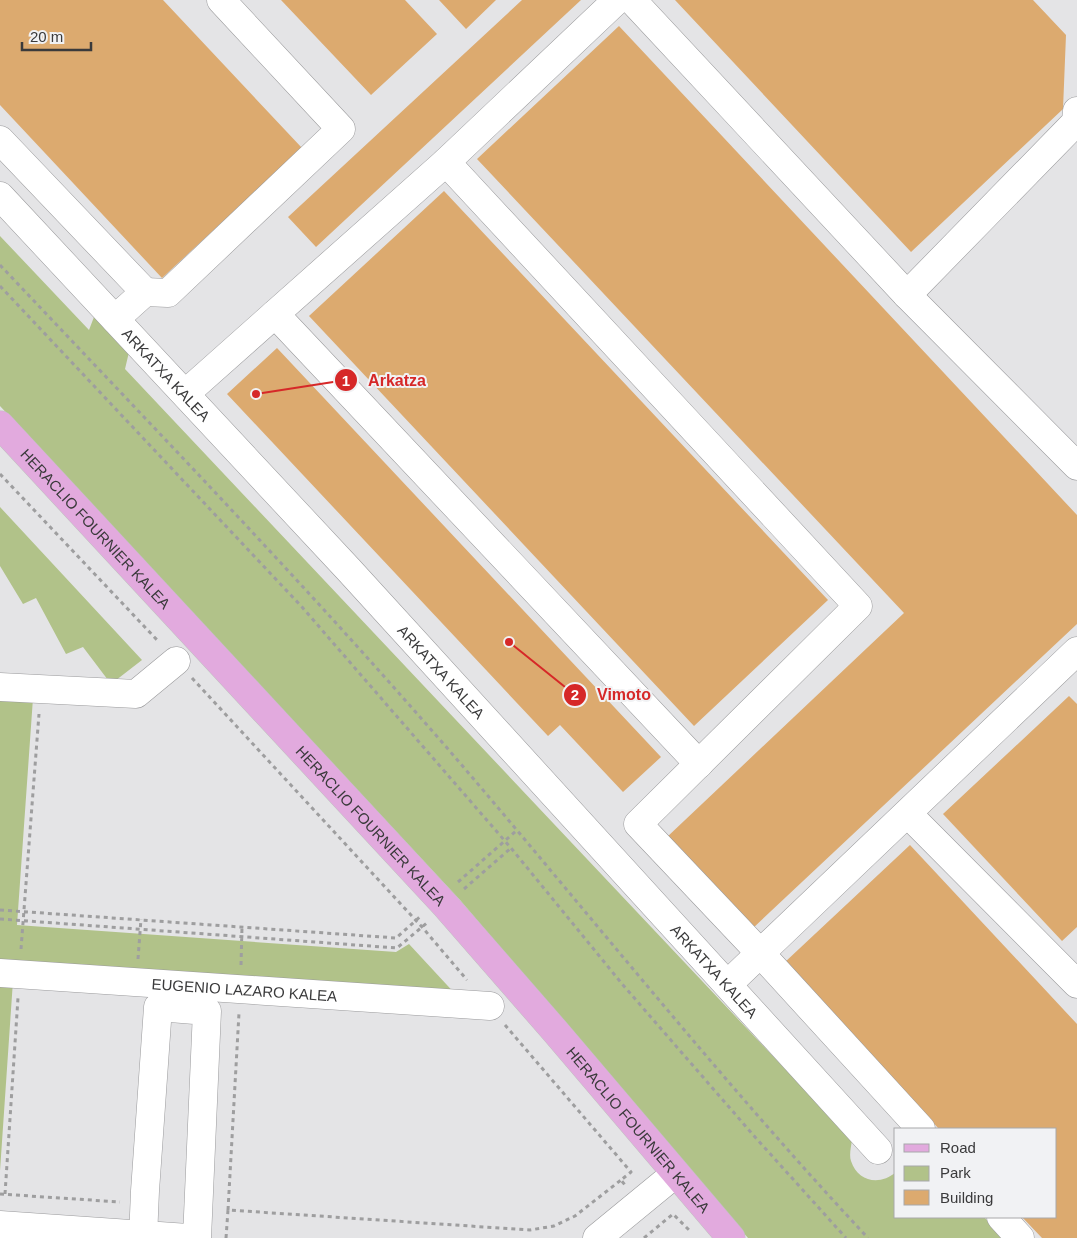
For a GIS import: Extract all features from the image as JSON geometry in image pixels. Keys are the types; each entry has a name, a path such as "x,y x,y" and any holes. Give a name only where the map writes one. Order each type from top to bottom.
{"main road":[{"name":"HERACLIO FOURNIER KALEA","path":"0,425 443,902 731,1238"}],"street":[{"path":"0,140 145,292 168,293 341,129 221,0"},
{"path":"186,393 446,162 617,0"},
{"path":"632,0 907,295 1077,466"},
{"path":"907,295 1076,122 1077,112"},
{"path":"446,162 858,606 638,824 606,852"},
{"name":"ARKATXA KALEA","path":"0,196 186,393 878,1150"},
{"path":"116,319 145,292"},
{"path":"275,314 699,764"},
{"path":"728,984 1077,651"},
{"path":"0,687 136,694 176,661"},
{"path":"908,814 1077,984"},
{"path":"638,824 761,954 920,1128"},
{"name":"EUGENIO LAZARO KALEA","path":"10,974 490,1006"},
{"path":"143,1236 144,1192 158,1007 207,1011 197,1238"},
{"path":"597,1238 676,1174"},
{"path":"1002,1218 1020,1238"},
{"path":"0,1225 188,1238"}],"path":[{"path":"0,265 303,586 453,756 685,1033 868,1238"},
{"path":"0,286 302,607 511,848 623,985 846,1238"},
{"path":"0,474 416,920 632,1172 575,1216 554,1226 530,1230 228,1210"},
{"path":"5,1194 10,974 24,912 41,690"},
{"path":"0,919 397,948 422,927 443,902 516,831"},
{"path":"0,910 396,938 416,920 443,902 511,848"},
{"path":"136,982 141,919"},
{"path":"226,1238 242,927"},
{"path":"621,1180 660,1224"},
{"path":"0,1194 120,1203 120,1196"},
{"path":"644,1238 673,1214 690,1232"}],"green space":[{"path":"0,236 89,330 94,317 129,352 125,369 852,1140 850,1159 859,1174 870,1180 877,1180 894,1173 894,1218 985,1218 1004,1238 748,1238 460,900 0,406"},
{"path":"0,507 142,660 111,684 83,647 66,654 36,598 23,604 0,566"},
{"path":"0,696 33,698 17,925 396,952 409,944 459,998 14,966 0,1171"}],"building":[{"path":"0,0 163,0 302,148 162,278 0,105"},
{"path":"281,0 405,0 437,34 371,95"},
{"path":"439,0 496,0 466,29"},
{"path":"522,0 581,0 316,247 288,217"},
{"path":"675,0 1033,0 1066,35 1063,109 911,252"},
{"path":"619,26 1077,515 1077,624 752,929 666,838 904,613 477,159"},
{"path":"444,191 828,600 694,726 309,316"},
{"path":"277,348 661,757 623,792 560,725 548,736 227,394"},
{"path":"1069,696 1077,704 1077,927 1062,941 943,814"},
{"path":"910,845 1077,1024 1077,1238 1042,1238 1023,1218 1057,1218 1057,1128 938,1128 784,963"}],"place":[{"name":"Arkatza","path":"256,394"},
{"name":"Vimoto","path":"509,642"}]}
